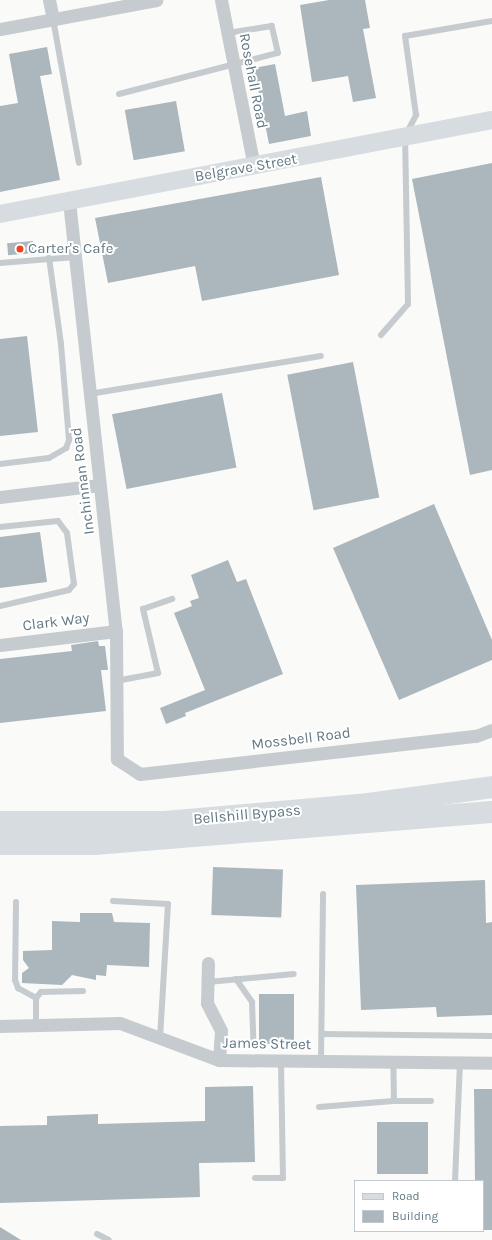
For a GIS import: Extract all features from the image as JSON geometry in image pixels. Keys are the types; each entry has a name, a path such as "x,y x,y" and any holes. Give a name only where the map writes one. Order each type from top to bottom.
{"highway":[{"name":"Bellshill Bypass","path":"0,822 165,822 361,805 486,787"},
{"name":"Bellshill Bypass","path":"0,844 94,844 492,812"},
{"path":"0,814 51,823"},
{"path":"0,855 94,844"}],"street":[{"path":"49,0 53,19"},
{"path":"0,29 156,0"},
{"name":"Rosehall Road","path":"221,0 254,167"},
{"name":"Belgrave Street","path":"0,214 254,167 492,120"},
{"name":"Inchinnan Road","path":"69,201 78,257 89,394 116,631 117,759"},
{"path":"0,497 99,485"},
{"name":"Clark Way","path":"0,645 116,631"},
{"name":"Mossbell Road","path":"117,759 140,774 476,736 492,730"},
{"path":"208,963 207,1003 221,1031 219,1060"},
{"name":"James Street","path":"0,1026 120,1022 219,1060 492,1063"}],"lane":[{"path":"53,19 79,163"},
{"path":"382,335 408,304 405,136 416,115 405,36 492,21"},
{"path":"120,94 278,53 272,26 228,33"},
{"path":"0,263 49,258 78,257"},
{"path":"0,464 50,458 66,448 68,440 61,344 49,258"},
{"path":"89,394 321,356"},
{"path":"0,527 58,521 67,533 74,584 69,590 0,606"},
{"path":"116,681 158,673 143,609 172,599"},
{"path":"321,1061 323,894"},
{"path":"114,901 168,904 160,1038"},
{"path":"16,902 15,980 18,988 36,998"},
{"path":"208,982 294,974"},
{"path":"236,979 252,1002 253,1039"},
{"path":"36,998 45,991 83,991"},
{"path":"36,998 36,1024"},
{"path":"322,1034 492,1036"},
{"path":"255,1178 283,1178 281,1061"},
{"path":"393,1062 394,1101"},
{"path":"455,1180 460,1062"},
{"path":"319,1107 394,1101 431,1101"},
{"path":"97,1234 109,1240"}],"building":[{"path":"329,0 365,0 370,28 363,29 376,98 353,102 348,76 312,82 300,5"},
{"path":"47,47 52,74 40,76 60,180 0,192 0,106 18,103 9,54"},
{"path":"275,64 285,116 307,111 311,136 269,144 254,68"},
{"path":"176,101 185,151 134,160 125,110"},
{"path":"492,163 492,470 470,475 412,179"},
{"path":"321,177 339,275 202,301 195,266 108,283 95,218"},
{"name":"Carter's Cafe","path":"33,241 34,253 8,255 7,243"},
{"path":"27,336 38,432 0,436 0,339"},
{"path":"353,362 379,497 314,510 287,375"},
{"path":"222,393 237,468 127,489 112,414"},
{"path":"434,504 492,640 492,660 399,700 333,548"},
{"path":"40,532 47,582 0,588 0,537"},
{"path":"228,560 237,582 246,579 283,674 185,713 186,716 166,724 160,708 205,690 174,613 192,606 190,601 199,598 191,575"},
{"path":"98,641 99,646 105,646 108,670 101,670 106,711 0,723 0,659 72,651 71,645"},
{"path":"213,867 283,869 281,917 211,915"},
{"path":"485,880 486,923 492,922 492,1015 437,1017 436,1007 361,1010 356,885"},
{"path":"80,913 112,913 114,922 150,923 149,967 107,965 106,976 96,975 96,980 72,975 62,985 22,983 22,973 29,968 23,960 23,951 52,950 52,921 80,922"},
{"path":"259,994 294,994 294,1044 259,1044"},
{"path":"253,1086 255,1162 199,1163 200,1197 0,1203 0,1126 47,1125 47,1116 98,1114 98,1124 205,1121 205,1087"},
{"path":"474,1089 492,1089 492,1230 484,1230 484,1180 475,1180"},
{"path":"377,1122 428,1122 428,1174 377,1174"},
{"path":"0,1227 21,1240 0,1240"}],"place":[{"name":"Carter's Cafe","path":"20,249"}]}
